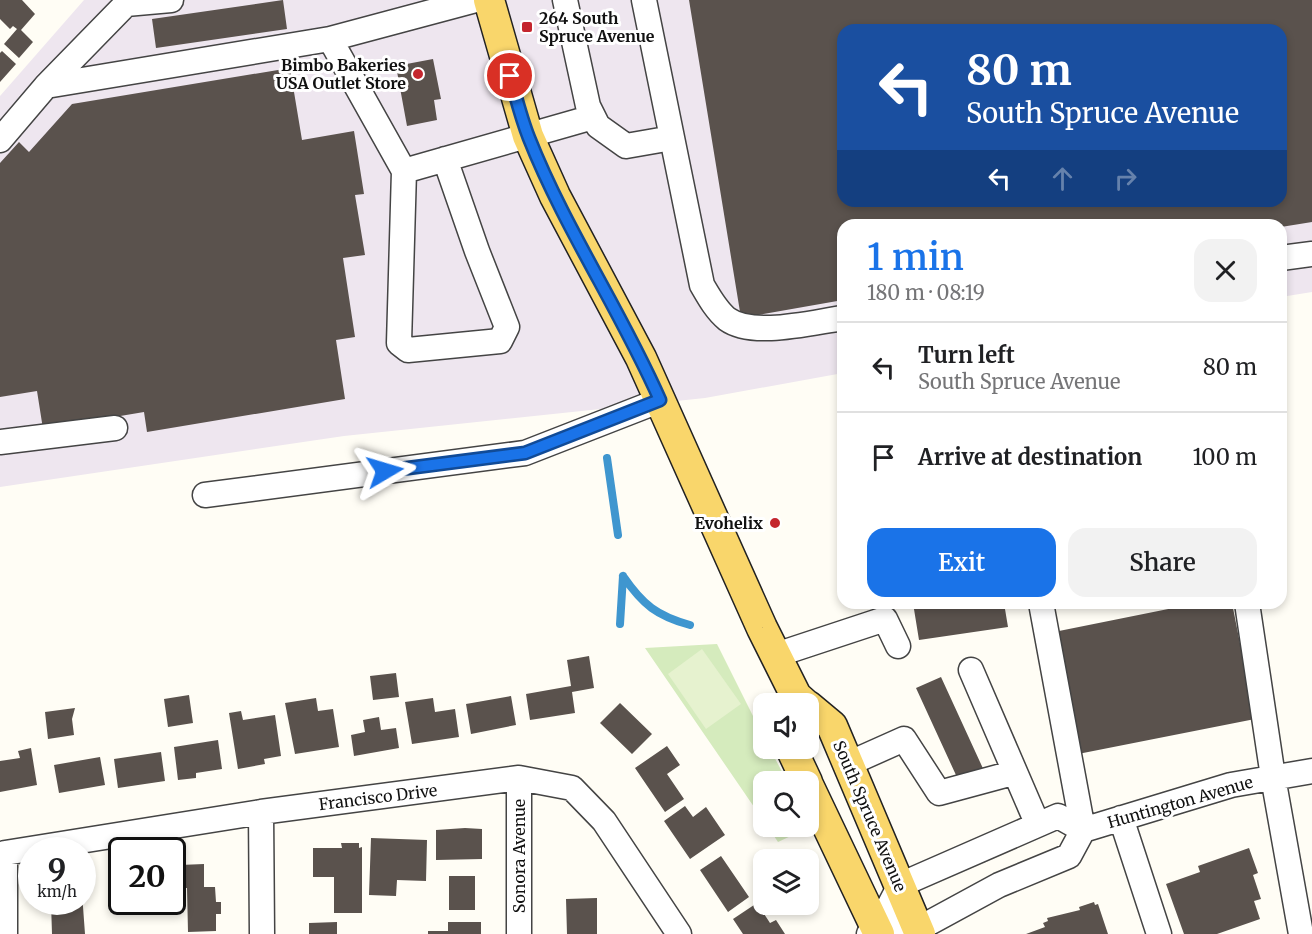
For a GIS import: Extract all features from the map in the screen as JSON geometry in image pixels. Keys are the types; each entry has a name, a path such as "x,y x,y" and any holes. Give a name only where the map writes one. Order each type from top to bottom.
{"main road":[{"name":"South Spruce Avenue","path":"489,0 528,136 555,196 641,358 776,656 796,693"},
{"name":"South Spruce Avenue","path":"819,716 832,726 919,932"},
{"path":"819,807 875,932"}],"street":[{"path":"0,140 45,86 126,4 171,0"},
{"path":"45,86 330,39 476,0"},
{"path":"566,0 588,106 598,126 610,137 626,146 672,138"},
{"path":"644,0 702,285 714,305 728,319 743,326 770,328 837,319"},
{"path":"330,39 404,171 399,343 408,350 500,341 507,327 477,251 446,159"},
{"path":"404,171 593,117"},
{"path":"1287,257 1312,254"},
{"path":"205,495 525,453 660,400"},
{"path":"0,442 115,428"},
{"path":"1042,609 1083,830 1069,856 999,885 919,932 875,932 900,885 1037,823 1058,816 1083,830"},
{"path":"1249,609 1273,777 1301,934"},
{"path":"776,656 885,619 898,646"},
{"path":"970,670 1013,773 1037,823"},
{"path":"848,764 904,740 939,794 1013,773"},
{"name":"Huntington Avenue","path":"1083,830 1232,785 1312,771"},
{"name":"Francisco Drive","path":"5,934 5,853 261,812 519,778 572,788 604,821 679,934"},
{"name":"Sonora Avenue","path":"519,778 519,934"},
{"path":"261,812 262,934"},
{"path":"1121,818 1159,934"}],"shaded area":[{"path":"84,0 1312,0 1312,292 1287,296 1287,219 837,219 837,374 705,398 344,436 0,487 0,96"}],"green space":[{"path":"717,644 753,716 753,759 775,759 782,771 753,771 753,805 645,648"},
{"path":"702,649 741,704 706,729 668,674"},
{"path":"775,837 789,837 778,842"}],"building":[{"path":"0,0 22,0 35,14 21,30 33,42 19,58 4,44 17,29 13,26 10,29 0,19"},
{"path":"283,0 287,29 156,48 152,19"},
{"path":"689,0 1312,0 1312,222 1287,226 1287,219 837,219 837,301 741,318"},
{"path":"2,51 16,64 0,82 0,53"},
{"path":"433,59 441,99 434,100 437,120 407,126 396,66"},
{"path":"290,68 302,140 354,131 364,194 355,195 365,255 343,258 355,337 336,340 345,399 147,432 144,412 43,429 37,391 0,397 0,163 19,142 29,152 72,104"},
{"path":"914,609 1005,609 1008,627 919,640"},
{"path":"1168,609 1233,609 1255,719 1078,754 1054,632"},
{"path":"589,656 594,688 572,692 575,713 530,720 526,694 571,686 567,660"},
{"path":"396,673 399,697 373,700 370,676"},
{"path":"941,677 986,775 961,786 916,688"},
{"path":"189,695 193,723 168,727 164,699"},
{"path":"511,696 516,725 471,734 466,704"},
{"path":"316,698 318,711 333,709 339,747 295,754 285,703"},
{"path":"433,698 435,712 455,709 459,737 412,744 405,702"},
{"path":"620,703 652,734 632,754 600,723"},
{"path":"75,708 72,719 74,735 48,739 45,712"},
{"path":"241,711 243,720 275,715 281,756 264,759 265,764 238,769 229,713"},
{"path":"379,717 381,730 396,728 399,748 354,756 351,735 365,732 363,720"},
{"path":"218,740 222,769 196,773 196,778 178,780 174,747"},
{"path":"667,746 680,765 667,774 684,799 665,812 635,768"},
{"path":"31,748 37,785 0,792 0,761 20,758 18,751"},
{"path":"161,752 165,781 118,788 114,759"},
{"path":"100,757 105,785 59,793 54,765"},
{"path":"685,806 693,817 706,807 725,835 690,859 664,821"},
{"path":"482,829 482,859 436,860 436,830"},
{"path":"371,838 427,840 426,881 397,880 396,896 369,895"},
{"path":"341,843 359,843 359,848 362,847 362,913 334,913 334,877 313,877 313,848 342,848"},
{"path":"1249,848 1258,873 1253,875 1261,899 1254,901 1260,919 1217,934 1184,934 1166,884 1200,872 1198,866"},
{"path":"721,856 749,897 728,912 700,870"},
{"path":"204,864 204,887 215,887 216,902 221,902 221,914 216,914 216,931 188,932 186,865"},
{"path":"449,876 475,876 475,910 449,910"},
{"path":"597,898 597,934 567,934 566,899"},
{"path":"1094,902 1095,905 1098,904 1108,934 1026,934 1045,927 1043,923 1048,921 1047,918 1080,910 1079,907"},
{"path":"753,906 753,915 765,915 770,923 776,920 785,934 743,934 733,919"},
{"path":"51,915 84,915 85,934 52,934"},
{"path":"337,922 337,934 309,934 309,923"},
{"path":"448,922 481,922 481,934 428,934 428,931 448,931"}],"waterway":[{"path":"607,458 618,535"},
{"path":"623,576 637,595 652,608 668,618 690,625"},
{"path":"620,624 623,576"}],"place":[{"name":"264 South Spruce Avenue","path":"527,27"},
{"name":"Bimbo Bakeries USA Outlet Store","path":"418,74"},
{"name":"Evohelix","path":"775,523"}],"route":[{"path":"385,471 525,453 660,400 641,358 555,196 528,136 510,76"}]}
